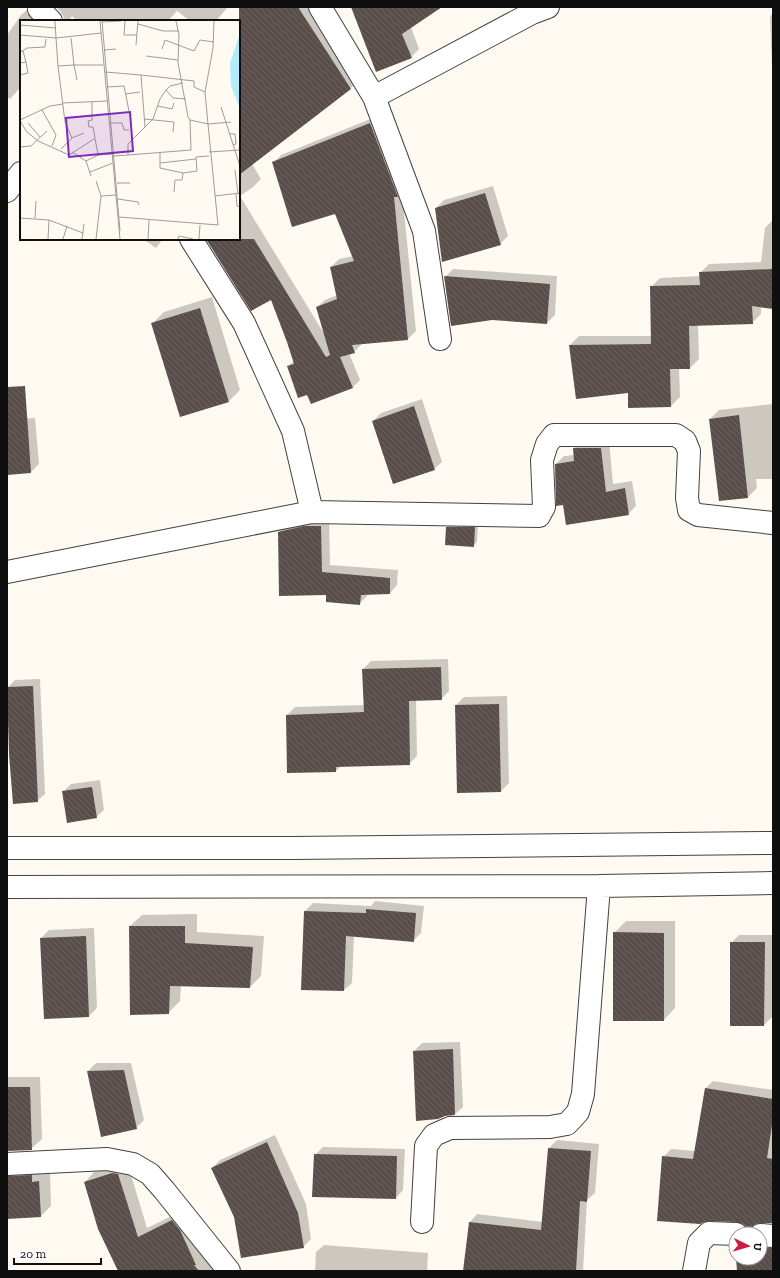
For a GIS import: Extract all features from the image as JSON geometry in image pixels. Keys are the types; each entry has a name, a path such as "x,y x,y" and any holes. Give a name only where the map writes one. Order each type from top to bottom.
{"street":[{"path":"40,7 39,9 50,20"},
{"path":"320,7 374,97 424,231 440,339"},
{"path":"374,97 532,13 548,7"},
{"path":"7,191 20,174"},
{"path":"192,240 244,323 293,431 312,512"},
{"path":"7,572 312,512 539,516 544,507 542,460 547,444 554,435 676,435 685,441 689,451 687,498 689,510 698,515 773,523"},
{"path":"7,848 293,848 773,843"},
{"path":"7,887 599,886 773,883"},
{"path":"422,1222 426,1146 434,1135 450,1128 550,1127 567,1124 578,1112 583,1094 599,886"},
{"path":"7,1164 107,1159 133,1164 150,1174 229,1271"},
{"path":"694,1271 699,1243 709,1233 728,1234"}],"building":[{"path":"239,7 298,7 351,89 240,174 240,20"},
{"path":"351,7 442,7 402,34 412,58 376,72"},
{"path":"370,123 398,197 394,197 408,340 352,345 355,353 340,357 353,388 311,404 307,395 298,398 287,366 294,364 271,300 251,311 207,240 254,239 326,357 330,355 316,307 337,299 330,267 354,261 335,214 292,227 272,162"},
{"path":"485,193 501,245 442,262 435,208"},
{"path":"773,269 773,309 752,306 753,324 689,326 690,369 670,369 671,407 628,408 628,393 576,399 569,345 651,344 650,286 700,285 699,272"},
{"path":"444,276 550,284 547,324 492,320 451,326"},
{"path":"200,308 229,402 180,417 151,323"},
{"path":"25,386 31,473 7,475 7,387"},
{"path":"414,406 435,470 393,484 372,421"},
{"path":"739,415 748,498 719,501 709,419"},
{"path":"573,448 601,448 606,492 625,488 629,515 566,525 563,505 556,506 555,464 574,461"},
{"path":"304,526 321,526 322,572 390,578 390,594 361,595 360,605 326,602 326,595 279,596 278,532"},
{"path":"446,527 475,527 474,547 445,545"},
{"path":"441,667 442,700 409,701 410,765 336,767 336,772 287,773 286,715 364,712 362,669"},
{"path":"33,686 38,802 13,804 9,754 7,687"},
{"path":"499,704 501,792 457,793 455,705"},
{"path":"92,787 97,818 67,823 62,791"},
{"path":"366,909 416,913 414,942 346,936 344,991 301,990 304,911 366,913"},
{"path":"129,926 185,926 185,943 253,947 250,988 170,986 169,1014 130,1015"},
{"path":"613,932 664,933 664,1021 613,1021"},
{"path":"86,936 89,1017 44,1019 40,938"},
{"path":"730,942 765,942 764,1026 730,1026"},
{"path":"453,1049 455,1115 445,1116 438,1119 416,1121 413,1051"},
{"path":"124,1070 137,1129 101,1137 87,1071"},
{"path":"7,1087 30,1087 32,1150 7,1151"},
{"path":"705,1088 773,1099 773,1118 767,1158 773,1159 773,1223 761,1223 752,1226 745,1226 736,1222 709,1221 700,1224 657,1221 662,1156 693,1159"},
{"path":"267,1142 298,1213 304,1248 241,1258 234,1217 211,1168"},
{"path":"548,1148 591,1151 587,1202 580,1201 576,1271 463,1271 469,1222 541,1230"},
{"path":"314,1154 397,1156 396,1199 312,1197"},
{"path":"112,1173 118,1174 138,1237 172,1220 180,1230 196,1265 194,1265 199,1271 118,1271 98,1229 84,1182"},
{"path":"32,1175 32,1182 39,1181 41,1217 7,1219 7,1176"},
{"path":"768,1248 773,1248 773,1271 737,1271 737,1266 768,1266"}]}
